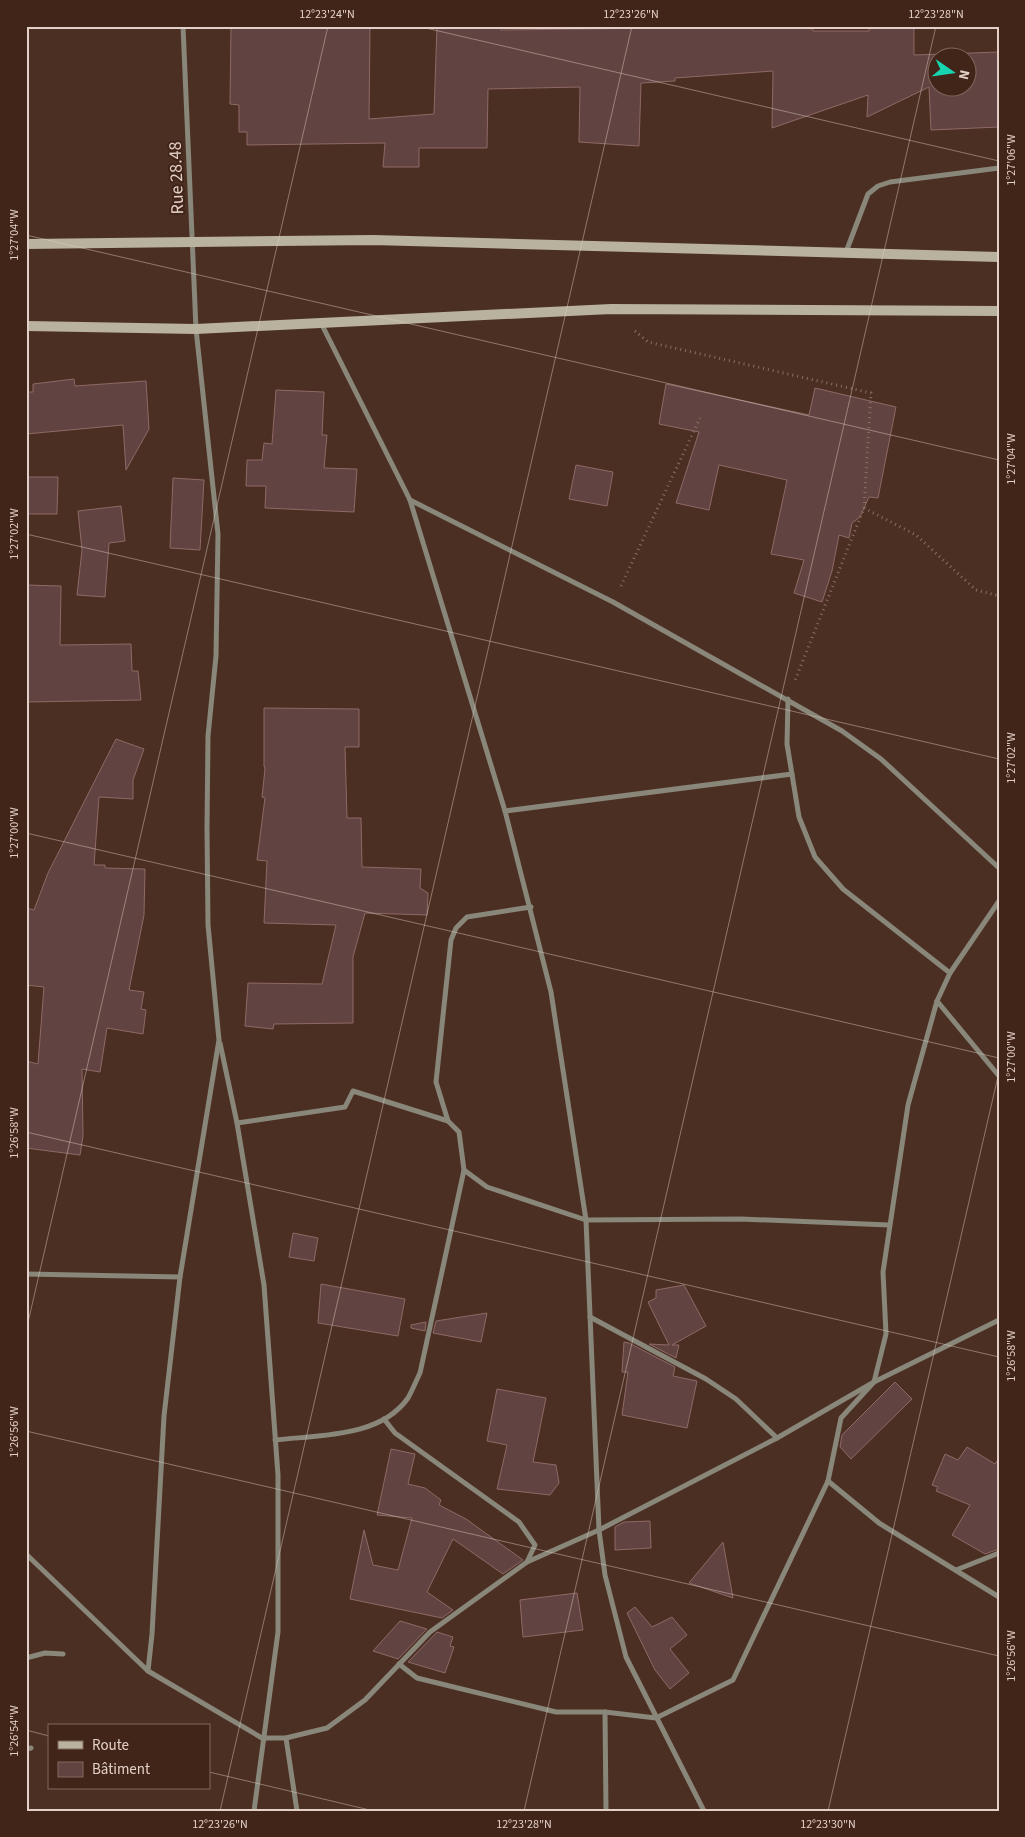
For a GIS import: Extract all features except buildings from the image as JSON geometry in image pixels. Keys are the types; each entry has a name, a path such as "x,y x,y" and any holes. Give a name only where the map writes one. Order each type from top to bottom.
{"main road":[{"path":"26,244 373,240 999,257"},
{"path":"26,326 196,329 611,309 999,311"}],"street":[{"name":"Rue 28.48","path":"183,26 196,329 218,534 216,656 208,736 207,837 208,925 219,1040"},
{"path":"846,252 868,194 878,186 890,182 999,168"},
{"path":"320,323 410,500 506,811 531,907 551,992 586,1220 599,1530 605,1575 626,1657 704,1811"},
{"path":"410,500 614,602 842,731 881,759 999,868"},
{"path":"788,700 787,744 799,817 815,857 843,890 950,973"},
{"path":"506,811 792,774"},
{"path":"399,1664 417,1678 556,1712 605,1712 656,1718 732,1680 828,1481 841,1418 874,1382 886,1334 883,1272 908,1105 937,1002 950,973 999,901"},
{"path":"448,1121 436,1082 450,940 456,928 467,917 531,907"},
{"path":"937,1002 999,1076"},
{"path":"219,1040 238,1123 264,1285 278,1475 278,1632 262,1738 254,1811"},
{"path":"148,1671 152,1634 164,1416 180,1277 219,1040"},
{"path":"238,1123 345,1108 353,1091 448,1121 459,1132 464,1170 420,1374 407,1399 384,1419 356,1430 275,1440"},
{"path":"464,1170 487,1187 586,1220 750,1220 889,1225"},
{"path":"26,1274 180,1277"},
{"path":"590,1317 706,1379 736,1399 778,1438"},
{"path":"26,1554 148,1671 262,1738 286,1738 327,1728 365,1700 430,1632 526,1562 599,1530 778,1438 874,1382 999,1320"},
{"path":"384,1419 395,1433 519,1522 535,1545 526,1562"},
{"path":"828,1481 878,1522 999,1597"},
{"path":"956,1570 999,1553"},
{"path":"26,1658 45,1653 63,1654"},
{"path":"605,1712 606,1811"},
{"path":"286,1738 297,1811"}],"path":[{"path":"611,309 648,342 871,393 864,508 788,700"},
{"path":"614,602 700,418"},
{"path":"864,508 916,535 976,590 999,596"}]}
